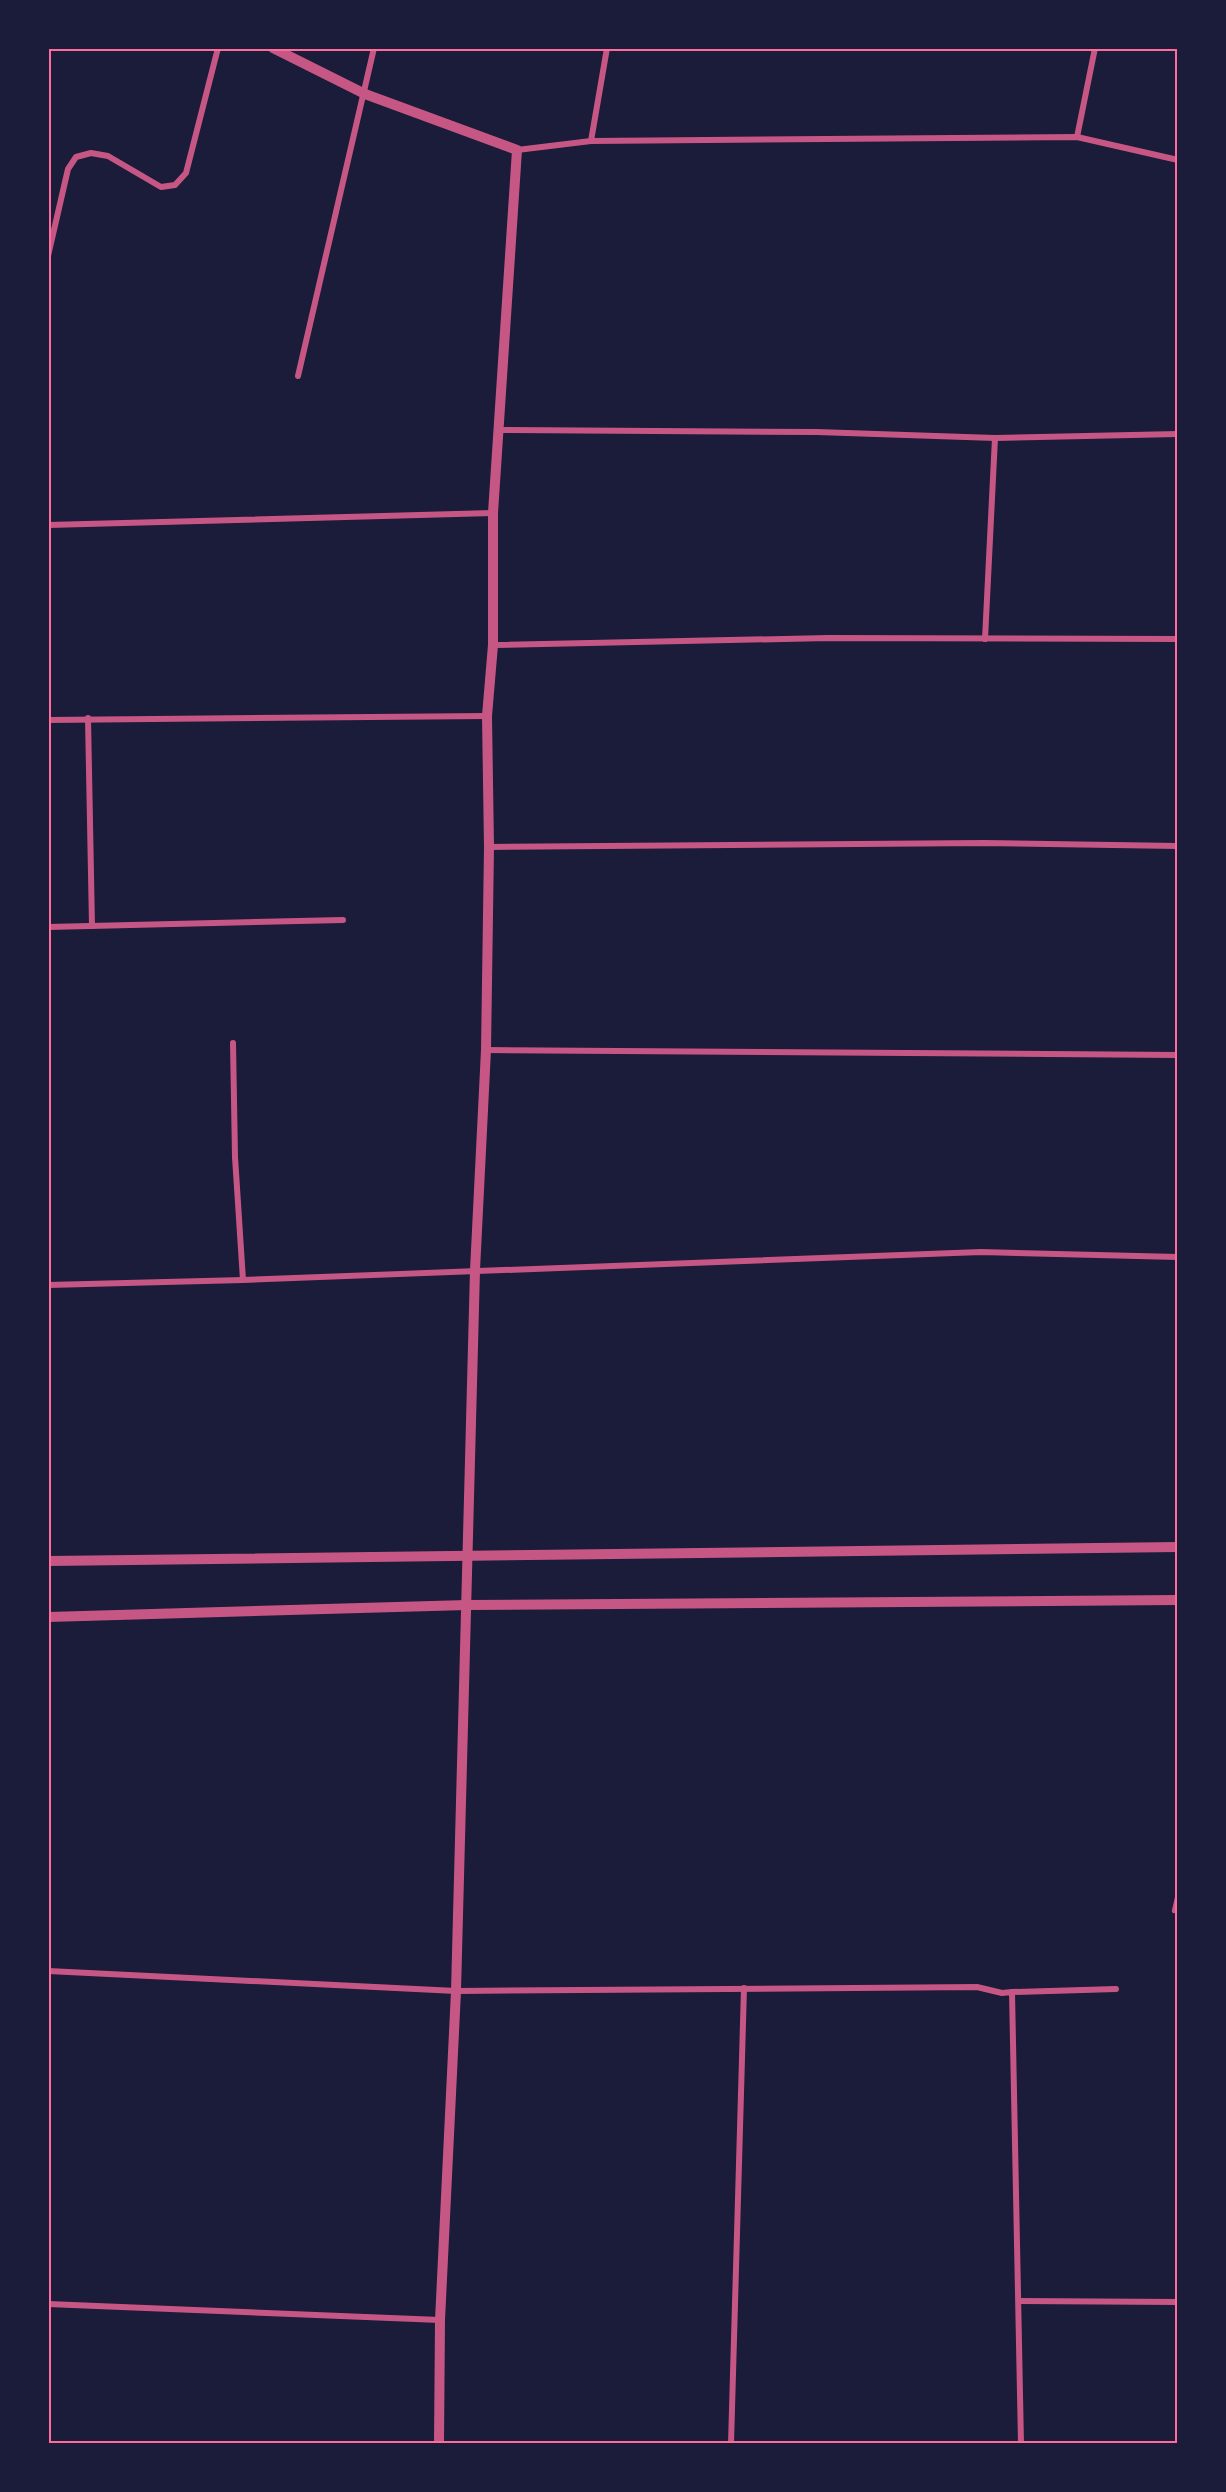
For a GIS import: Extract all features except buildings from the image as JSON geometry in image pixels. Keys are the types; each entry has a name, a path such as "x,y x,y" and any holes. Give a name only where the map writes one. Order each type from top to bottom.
{"street":[{"path":"48,256 68,169 76,157 91,153 108,156 161,187 176,185 186,173 218,48"},
{"path":"273,48 365,94 517,150 591,141 1077,137 1178,160"},
{"path":"298,376 374,48"},
{"path":"591,141 607,48"},
{"path":"1077,137 1095,48"},
{"path":"439,2444 440,2320 456,1991 476,1270 486,1050 489,847 487,716 494,645 493,513 517,150"},
{"path":"497,430 817,432 995,438 1178,434"},
{"path":"985,639 995,438"},
{"path":"48,525 493,513"},
{"path":"494,645 828,638 1178,639"},
{"path":"48,720 487,716"},
{"path":"88,718 92,926"},
{"path":"489,847 973,843 1178,846"},
{"path":"48,927 344,920"},
{"path":"233,1043 235,1157 243,1280"},
{"path":"486,1050 1178,1054"},
{"path":"48,1285 243,1280 981,1252 1178,1257"},
{"path":"48,1561 1178,1547"},
{"path":"48,1617 467,1605 1178,1600"},
{"path":"48,1971 456,1991 977,1987 1002,1993 1116,1989"},
{"path":"731,2444 744,1988"},
{"path":"1012,1992 1021,2444"},
{"path":"1019,2301 1178,2302"},
{"path":"48,2304 440,2320"}],"lane":[{"path":"1174,1911 1178,1894"}]}
